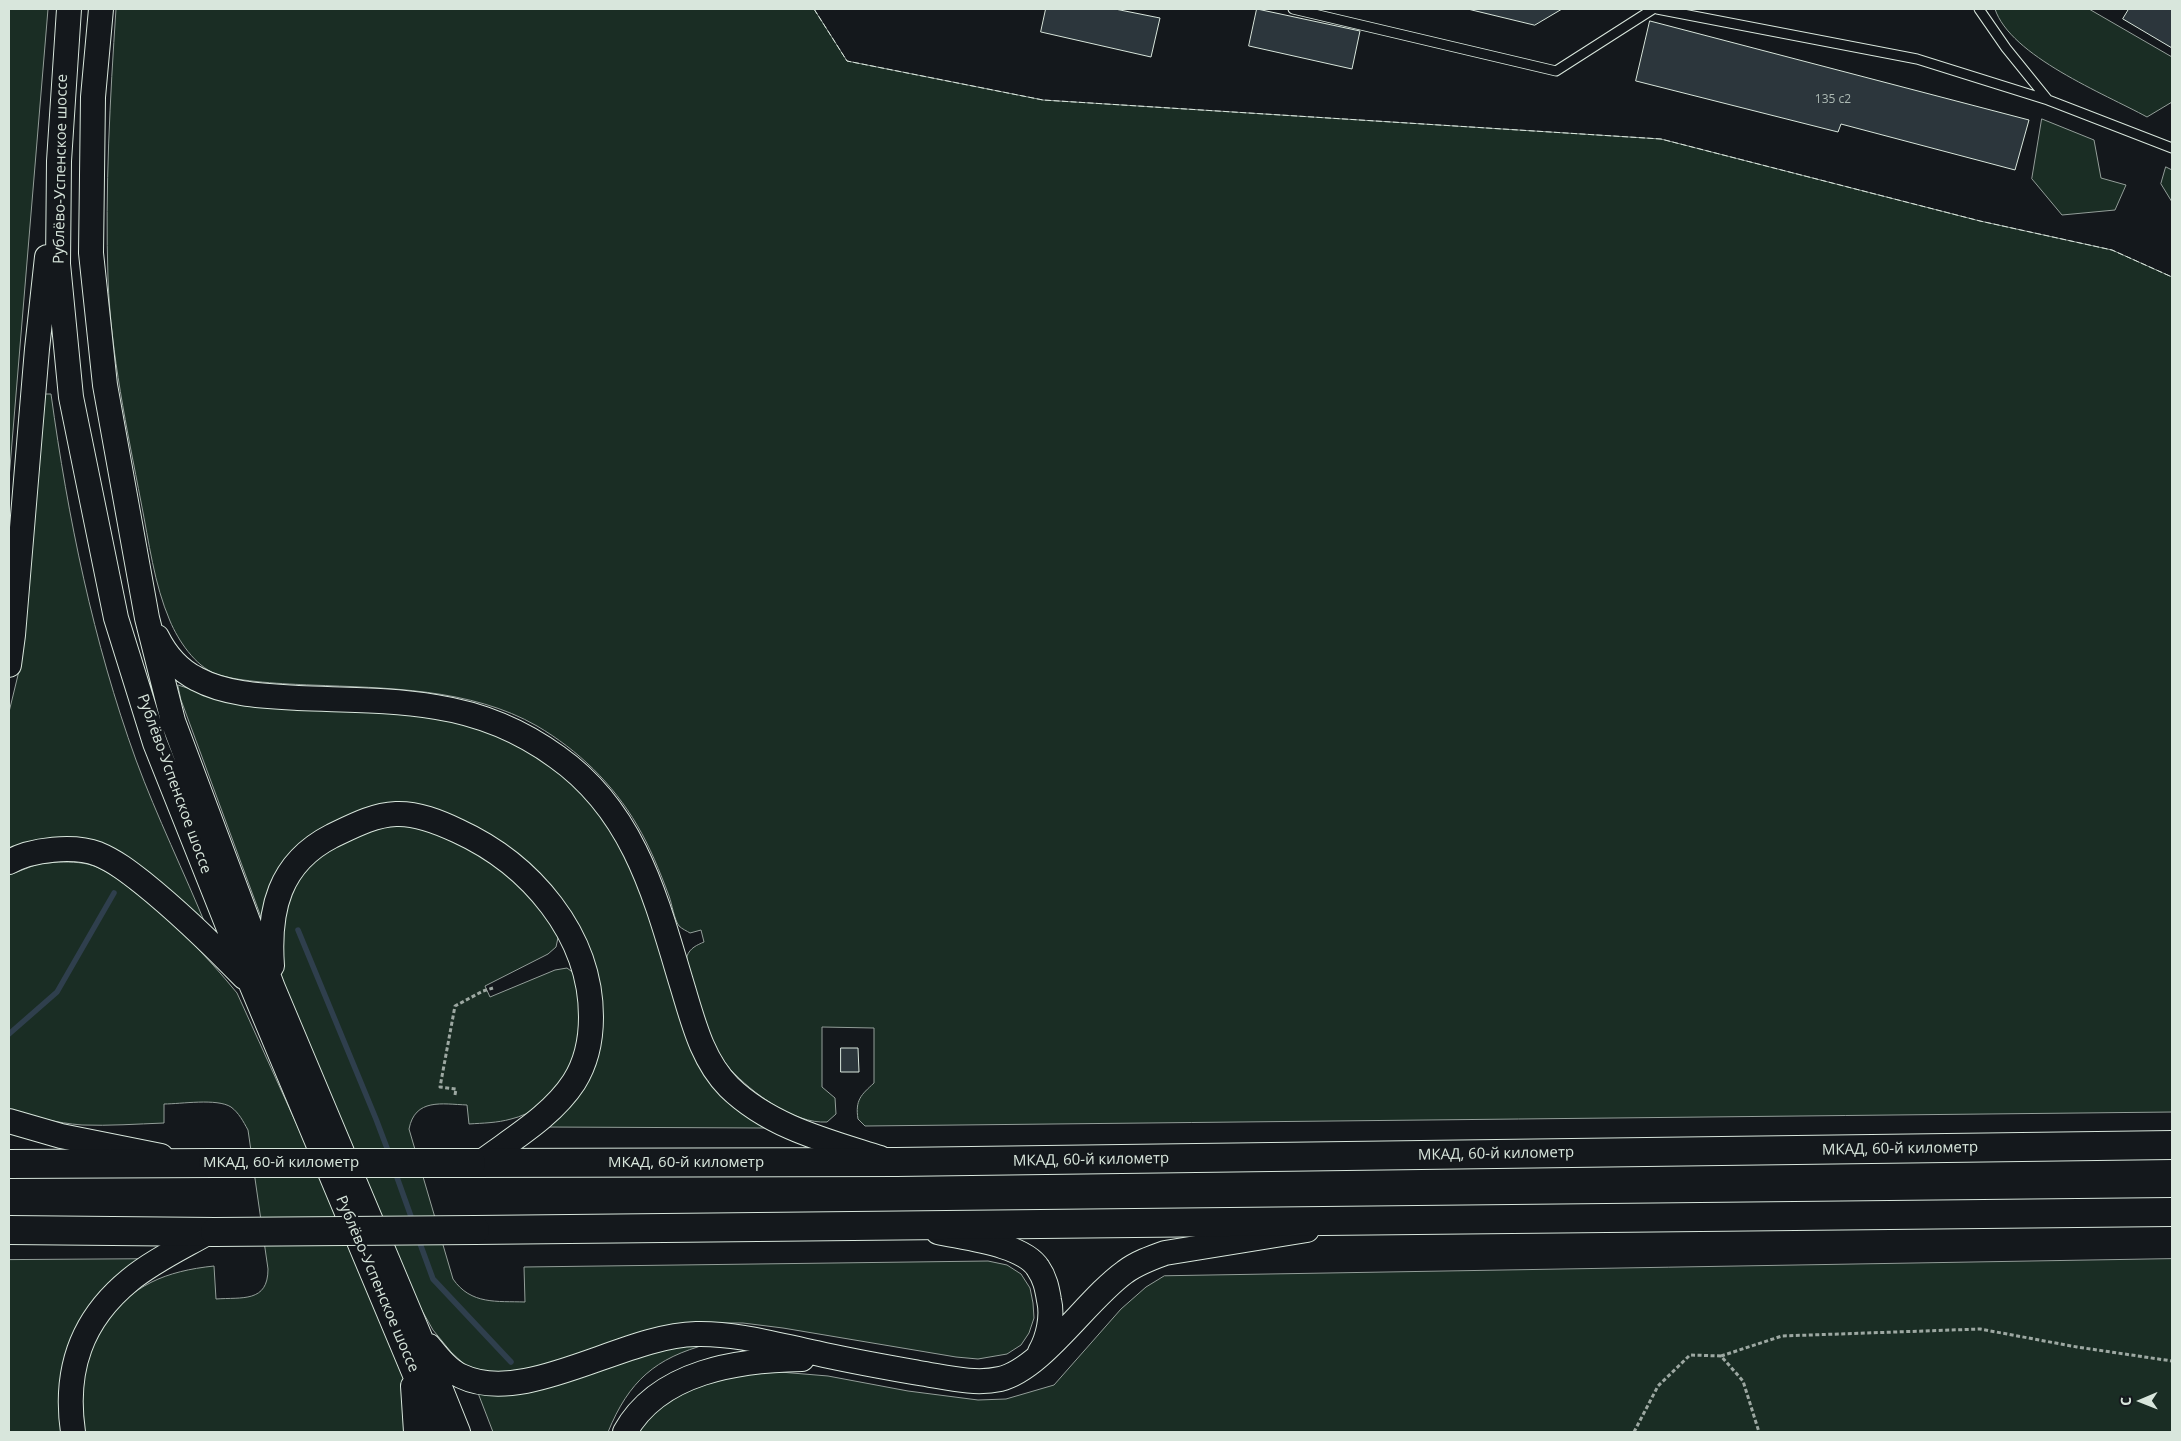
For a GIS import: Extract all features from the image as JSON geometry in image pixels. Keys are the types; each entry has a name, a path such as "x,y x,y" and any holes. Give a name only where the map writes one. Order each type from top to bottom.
{"highway":[{"name":"МКАД, 60-й километр","path":"9,1164 896,1162 2172,1145"},
{"path":"9,1230 212,1232 475,1230 2172,1212"}],"main road":[{"name":"Рублёво-Успенское шоссе","path":"69,9 58,161 58,264 71,397 116,618 155,743 262,986 420,1335 458,1432"},
{"name":"Рублёво-Успенское шоссе","path":"101,9 93,97 92,252 105,385 147,618 173,721 262,986 439,1432"},
{"path":"9,665 37,349 58,161"},
{"path":"147,618 163,650 179,667 196,679 214,687 239,693 277,697 390,702 435,707 477,716 508,727 538,742 564,761 587,782 608,806 628,835 644,867 660,913 697,1037 711,1063 728,1086 745,1101 807,1135 896,1162"},
{"path":"262,986 270,943 272,918 281,888 291,869 302,855 321,842 359,823 379,816 397,814 418,816 442,824 471,837 498,853 524,875 565,923 578,950 586,974 591,1003 591,1030 585,1057 574,1081 557,1103 476,1163"},
{"path":"9,862 37,853 60,849 98,854 119,864 166,901 262,986"},
{"path":"9,1122 61,1136 206,1164"},
{"path":"420,1335 444,1364 460,1376 477,1382 494,1384 515,1384 540,1378 632,1346 694,1334 718,1334 748,1338 836,1358 954,1379 982,1381 1000,1379 1018,1372 1035,1360 1102,1292 1125,1272 1144,1261 1165,1254 1364,1221"},
{"path":"915,1226 1001,1246 1022,1254 1037,1266 1046,1282 1050,1324 1045,1344 1035,1360"},
{"path":"73,1432 70,1390 73,1364 81,1341 95,1318 112,1296 131,1278 212,1232"},
{"path":"625,1432 631,1422 649,1402 671,1386 701,1374 736,1364 776,1359 836,1358"},
{"path":"412,1367 416,1432"}],"lane":[{"path":"1293,9 1556,71 1653,9"},
{"path":"1657,9 1917,59 2048,100 2172,148"},
{"path":"1979,9 2006,48 2048,100"}],"path":[{"path":"455,1095 456,1089 440,1087 455,1006 483,991 493,988"},
{"path":"1634,1432 1658,1386 1690,1355 1721,1356 1782,1336 1980,1328 2077,1347 2172,1361"},
{"path":"1721,1356 1743,1381 1759,1432"}],"green space":[{"path":"9,9 48,9 9,479"},
{"path":"116,9 814,9 847,61 1043,100 1661,139 1980,221 2112,250 2172,277 2172,1112 865,1126 858,1119 857,1107 862,1095 874,1083 874,1028 822,1027 822,1087 835,1098 836,1114 827,1122 814,1121 801,1118 774,1105 750,1088 730,1069 712,1039 687,962 687,956 690,951 704,942 701,930 690,933 679,926 658,869 637,825 606,782 567,746 537,726 511,713 456,697 398,689 276,683 225,677 208,670 194,659 178,636 164,607 152,563 125,419 112,336 108,279 107,212 110,110"},
{"path":"1995,9 2089,9 2172,57 2172,102 2147,117 2084,85 2039,58 2019,42 2004,26"},
{"path":"2042,119 2094,140 2101,178 2126,185 2115,210 2062,215 2032,179"},
{"path":"2166,167 2172,170 2172,202 2161,184"},
{"path":"41,394 51,394 74,533 107,670 144,781 207,928 123,856 9,850 9,712 18,675 23,632"},
{"path":"178,685 212,696 433,717 474,726 507,738 559,769 601,813 636,875 690,1042 767,1128 544,1127 601,999 596,969 586,942 570,914 529,866 500,842 444,813 315,833 295,847 282,862 271,884 261,917 181,700"},
{"path":"387,824 407,824 424,828 467,846 506,873 523,889 559,933 556,947 548,954 485,986 490,997 555,970 567,968 575,974 580,1014 578,1042 574,1057 567,1071 550,1096 525,1114 490,1123 469,1124 467,1105 448,1104 431,1105 423,1108 412,1119 409,1129 453,1279 460,1287 468,1293 485,1300 525,1302 524,1267 988,1261 1007,1265 1021,1274 1030,1288 1034,1318 1029,1333 1021,1345 1007,1354 978,1359 783,1328 743,1323 707,1323 537,1370 495,1376 465,1365 451,1352 433,1330 411,1291 282,985 279,953 280,931 286,907 295,885 309,865 323,851 360,833"},
{"path":"59,862 92,865 120,881 175,926 237,993 386,1321 403,1365 406,1432 84,1432 81,1391 84,1361 100,1330 125,1300 151,1282 165,1276 214,1266 216,1299 244,1298 258,1293 264,1288 268,1269 248,1130 239,1115 231,1107 225,1104 208,1102 164,1104 164,1123 102,1125 63,1123 9,1110 9,875 38,864"},
{"path":"139,1259 105,1286 63,1432 9,1432 9,1260"},
{"path":"2172,1259 2172,1432 632,1432 683,1388 726,1373 780,1372 828,1376 908,1391 978,1400 1006,1399 1054,1385 1121,1309 1146,1287 1164,1276"},
{"path":"708,1344 673,1356 646,1374 625,1399 608,1432 493,1432 478,1393 510,1395 548,1387 632,1353"}],"building":[{"path":"1046,9 1115,9 1160,18 1151,57 1041,32"},
{"path":"1257,9 1360,31 1352,69 1249,46"},
{"path":"1468,9 1562,9 1535,25"},
{"path":"2129,9 2172,9 2172,48 2123,19"},
{"path":"1650,21 2029,120 2015,170 1841,124 1838,132 1636,81"},
{"path":"841,1048 858,1048 859,1072 841,1072"}],"waterway":[{"path":"9,1034 57,992 114,893"},
{"path":"298,930 390,1156"},
{"path":"394,1169 413,1222"},
{"path":"418,1238 433,1279 511,1362"}],"fence":[{"path":"814,9 847,61 1043,100 1661,139 1980,221 2112,250 2172,277"}]}
